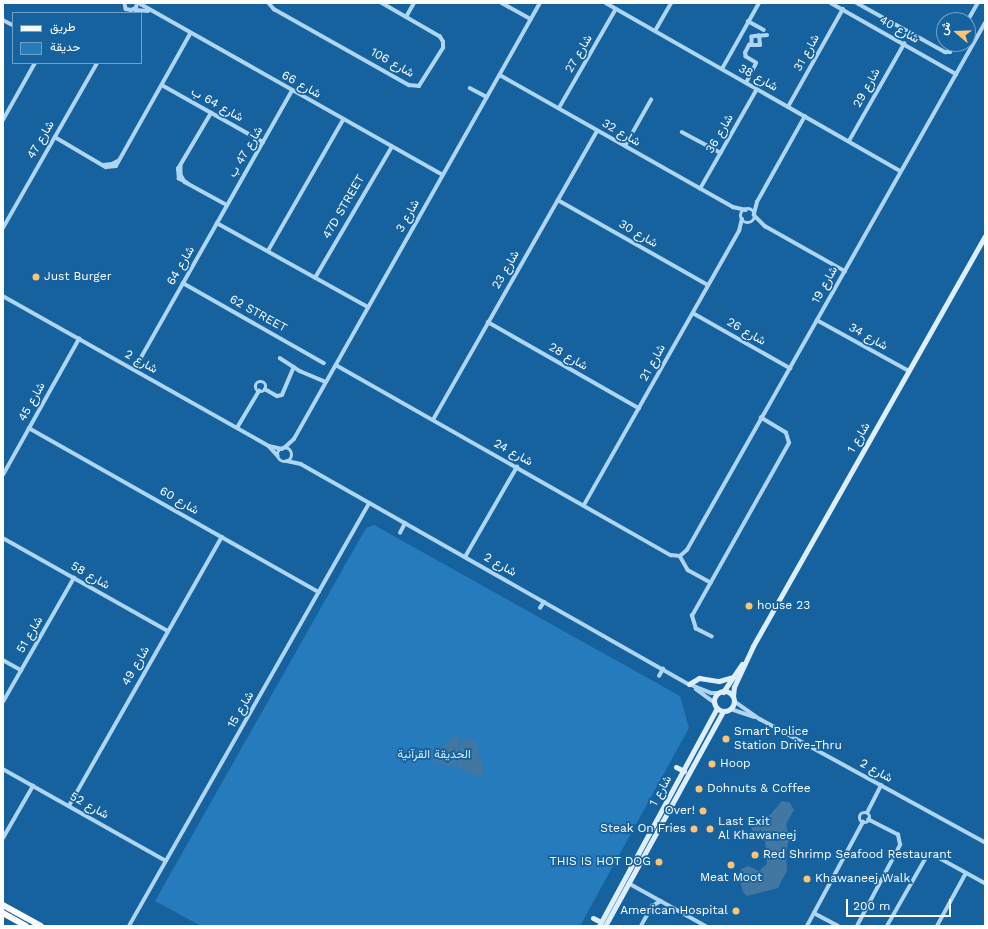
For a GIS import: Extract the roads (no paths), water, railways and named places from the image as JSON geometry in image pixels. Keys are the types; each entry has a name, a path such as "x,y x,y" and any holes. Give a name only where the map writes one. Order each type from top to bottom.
{"main road":[{"path":"3,905 41,926"},
{"path":"3,913 26,926"}],"street":[{"path":"125,4 128,10 132,11 138,3"},
{"name":"شارع 66","path":"138,3 150,12 443,175"},
{"name":"شارع 106","path":"269,3 274,9 417,87 424,83 444,45 440,36 381,3"},
{"path":"406,17 414,3"},
{"path":"502,3 531,19"},
{"name":"شارع 3","path":"278,456 294,439 540,3"},
{"name":"شارع 38","path":"606,3 901,171"},
{"path":"655,31 671,3"},
{"path":"722,69 759,3"},
{"name":"شارع 40","path":"831,3 956,74"},
{"path":"857,3 936,47"},
{"path":"973,12 978,3"},
{"name":"شارع 27","path":"559,108 616,9"},
{"name":"شارع 31","path":"788,107 843,10"},
{"name":"شارع 66","path":"132,11 150,12"},
{"path":"3,20 12,24"},
{"path":"748,22 764,30"},
{"name":"شارع 19","path":"680,556 688,550 760,418 790,368 985,23"},
{"path":"742,33 751,38 766,35"},
{"path":"55,137 102,164 113,167 118,161 162,85 190,34"},
{"path":"752,44 760,45 761,40 758,36"},
{"path":"746,83 756,65 745,54 752,44 751,38"},
{"name":"شارع 29","path":"849,141 904,44"},
{"path":"3,120 34,64"},
{"name":"شارع 47","path":"3,228 97,64"},
{"name":"شارع 32","path":"500,75 700,189 733,207 747,210 754,215"},
{"name":"شارع 64 ب","path":"162,85 263,142"},
{"path":"470,88 488,96"},
{"name":"شارع 36","path":"700,189 757,89"},
{"name":"شارع 47 ب","path":"217,223 292,91"},
{"path":"625,146 651,100"},
{"path":"211,113 178,169 178,177 227,205"},
{"path":"765,226 750,223 754,215 757,202 805,116"},
{"path":"268,251 343,120"},
{"name":"شارع 23","path":"433,420 597,130"},
{"path":"682,132 721,153"},
{"name":"47D STREET","path":"315,278 392,147"},
{"name":"شارع 30","path":"558,200 708,285"},
{"path":"747,210 757,202"},
{"name":"شارع 32","path":"733,207 742,218 750,223"},
{"name":"شارع 21","path":"584,505 739,231 742,218 747,210"},
{"path":"754,215 765,226 845,271"},
{"path":"217,223 368,308"},
{"name":"شارع 64","path":"134,370 217,223"},
{"name":"شارع 21","path":"739,231 750,223"},
{"name":"شارع 1","path":"601,925 684,771 716,706 721,692 734,676 751,650 985,236"},
{"name":"62 STREET","path":"183,283 324,363"},
{"name":"شارع 2","path":"3,296 269,446 283,449 292,454 301,464"},
{"name":"شارع 26","path":"693,313 790,368"},
{"name":"شارع 34","path":"817,320 909,371"},
{"name":"شارع 28","path":"488,322 639,408"},
{"name":"شارع 45","path":"3,475 79,339"},
{"path":"280,358 294,367 326,382"},
{"name":"شارع 24","path":"336,365 674,556 680,556"},
{"path":"265,389 277,396 282,395 294,367"},
{"path":"259,391 255,388 259,381 266,385 265,389"},
{"path":"237,428 259,391 262,392 265,389"},
{"path":"712,637 696,628 692,620 789,443 786,433 760,418"},
{"name":"شارع 60","path":"29,428 319,592"},
{"name":"شارع 3","path":"292,454 294,439"},
{"name":"شارع 2","path":"269,446 282,461 301,464 689,684 711,693 721,692"},
{"path":"287,461 292,454"},
{"path":"465,557 516,467"},
{"name":"شارع 15","path":"129,926 369,503"},
{"path":"400,533 406,524"},
{"name":"شارع 49","path":"68,806 222,537"},
{"name":"شارع 58","path":"3,538 168,631"},
{"path":"680,556 688,570 711,583"},
{"name":"شارع 51","path":"3,702 74,578"},
{"path":"540,608 544,602"},
{"name":"شارع 1","path":"731,709 734,698 734,686 751,650"},
{"path":"3,660 21,670"},
{"path":"659,676 663,669"},
{"path":"689,684 700,678 721,681 734,676"},
{"name":"شارع 2","path":"689,684 716,706"},
{"path":"721,692 734,698"},
{"name":"شارع 2","path":"734,698 758,718"},
{"path":"716,706 724,711 731,709"},
{"name":"شارع 2","path":"731,709 758,718 985,842"},
{"name":"شارع 1","path":"601,925 724,711"},
{"path":"676,767 684,771"},
{"name":"شارع 52","path":"3,769 166,861"},
{"path":"3,838 33,786"},
{"path":"863,822 860,816 867,813 882,786"},
{"path":"867,813 869,820"},
{"path":"807,926 863,822 869,820 898,835 900,845 856,926"},
{"path":"887,926 927,856 934,855 985,883"},
{"path":"938,926 966,873"},
{"path":"632,886 706,926"},
{"path":"641,926 652,906 652,896"},
{"path":"652,906 661,901"},
{"path":"814,913 838,926"},
{"path":"593,918 601,925"}],"place":[{"name":"Just Burger","path":"36,277"},
{"name":"house 23","path":"749,606"},
{"name":"Smart Police Station Drive-Thru","path":"726,739"},
{"name":"Hoop","path":"712,764"},
{"name":"Dohnuts & Coffee","path":"699,789"},
{"name":"Over!","path":"703,811"},
{"name":"Steak On Fries","path":"694,829"},
{"name":"Last Exit Al Khawaneej","path":"710,829"},
{"name":"Red Shrimp Seafood Restaurant","path":"755,855"},
{"name":"THIS IS HOT DOG","path":"659,862"},
{"name":"Meat Moot","path":"731,865"},
{"name":"Khawaneej Walk","path":"807,879"},
{"name":"American Hospital","path":"736,911"}],"park label":[{"name":"الحديقة القرآنية","path":"434,755"}]}
